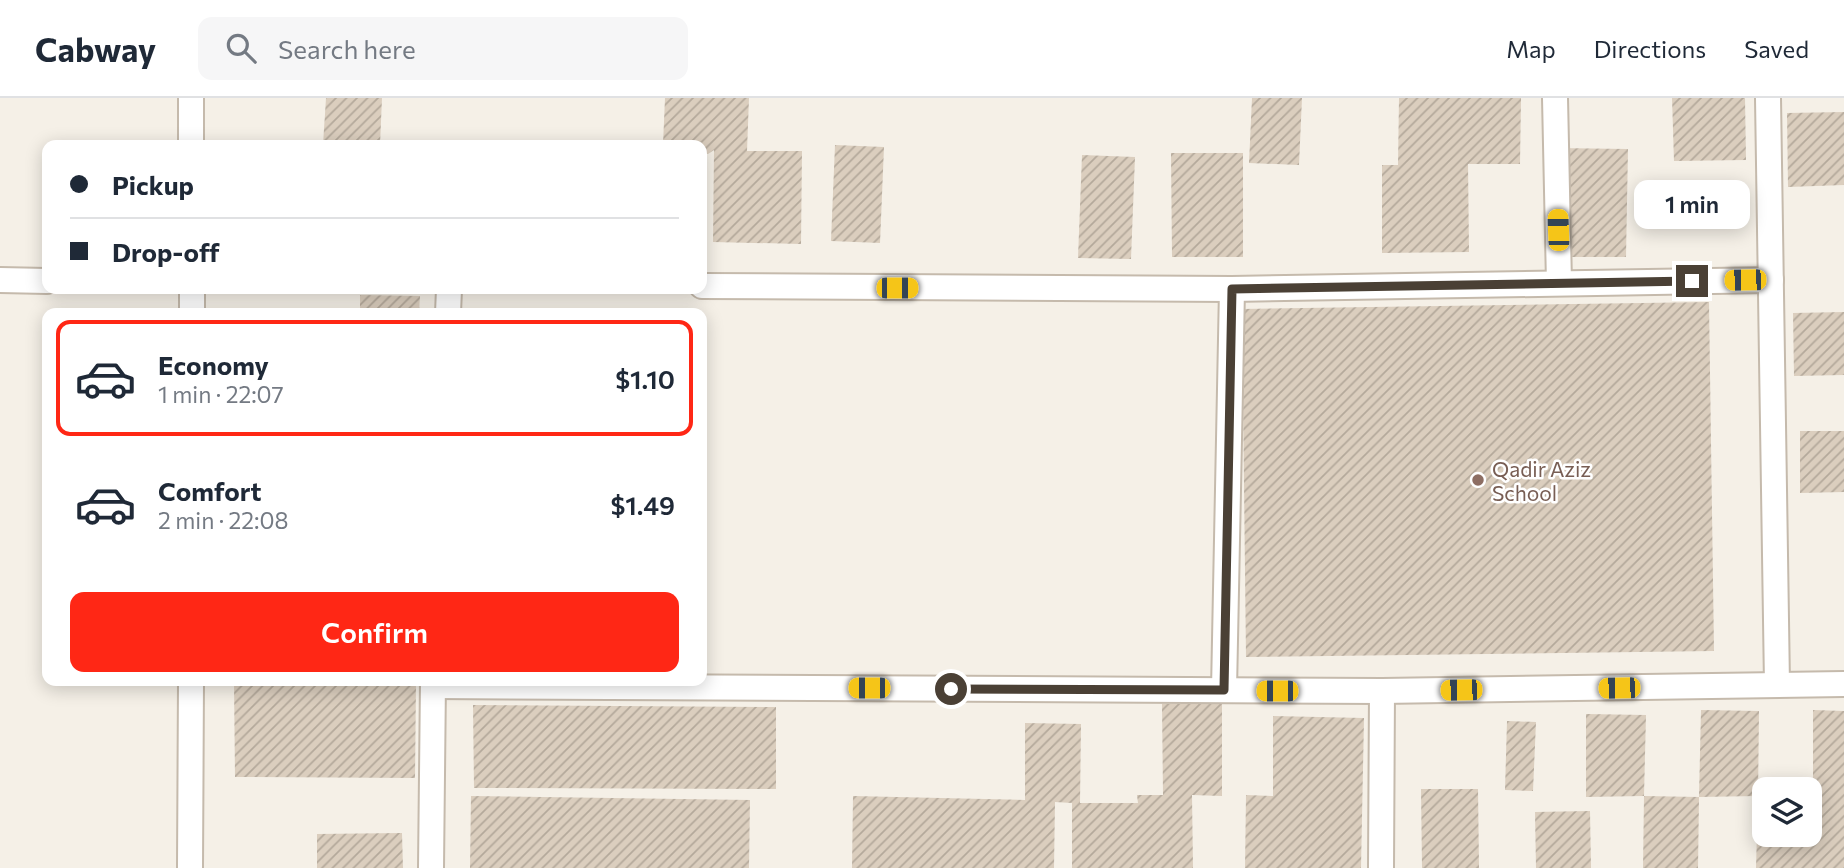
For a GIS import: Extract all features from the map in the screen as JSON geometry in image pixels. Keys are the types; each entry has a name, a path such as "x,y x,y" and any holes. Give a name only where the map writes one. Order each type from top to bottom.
{"street":[{"path":"191,98 191,140"},
{"path":"1555,98 1559,283"},
{"path":"1768,98 1777,685"},
{"path":"0,280 42,281"},
{"path":"707,286 1232,289 1771,280"},
{"path":"1224,690 1232,289"},
{"path":"707,685 1382,691 1844,684"},
{"path":"190,868 191,686"},
{"path":"432,868 433,686"},
{"path":"1381,868 1382,691"}],"building":[{"path":"326,98 382,98 380,140 323,140"},
{"path":"665,98 749,98 747,151 802,151 801,244 713,242 714,150 707,154 707,140 663,140"},
{"path":"1252,98 1302,98 1299,165 1249,163"},
{"path":"1399,98 1521,98 1520,164 1468,164 1469,252 1382,253 1382,165 1398,165"},
{"path":"1672,98 1745,98 1746,160 1674,161"},
{"path":"1844,112 1844,185 1788,187 1787,113"},
{"path":"835,145 884,147 880,243 831,241"},
{"path":"1556,148 1628,149 1626,257 1555,257"},
{"path":"1171,153 1243,153 1243,257 1172,257"},
{"path":"1082,155 1135,157 1131,259 1078,258"},
{"path":"360,295 420,296 419,308 360,308"},
{"name":"Qadir Aziz School","path":"1709,302 1714,651 1246,657 1242,309"},
{"path":"1844,312 1844,375 1794,376 1793,313"},
{"path":"1800,431 1844,431 1844,492 1800,493"},
{"path":"234,686 416,686 415,778 235,777"},
{"path":"1162,704 1222,704 1222,796 1192,795 1193,868 1072,868 1072,803 1055,802 1054,868 852,868 853,796 1025,800 1025,723 1081,724 1080,803 1138,803 1137,795 1163,795"},
{"path":"473,705 776,707 776,789 474,788"},
{"path":"1701,710 1759,711 1758,777 1752,777 1752,796 1699,797"},
{"path":"1813,710 1844,711 1844,868 1756,868 1757,847 1822,847 1822,777 1813,777"},
{"path":"1586,714 1646,715 1644,796 1586,797"},
{"path":"1273,716 1364,718 1361,868 1245,868 1246,795 1273,796"},
{"path":"1507,721 1536,722 1533,791 1505,790"},
{"path":"1421,789 1478,789 1479,868 1422,868"},
{"path":"471,796 750,800 749,868 470,868"},
{"path":"1644,796 1699,797 1698,868 1643,868"},
{"path":"1590,811 1591,868 1536,868 1535,812"},
{"path":"402,833 403,868 317,868 317,834"}],"place":[{"name":"Qadir Aziz School","path":"1478,480"}],"route":[{"path":"951,689 1224,690 1232,289 1692,281"}]}
